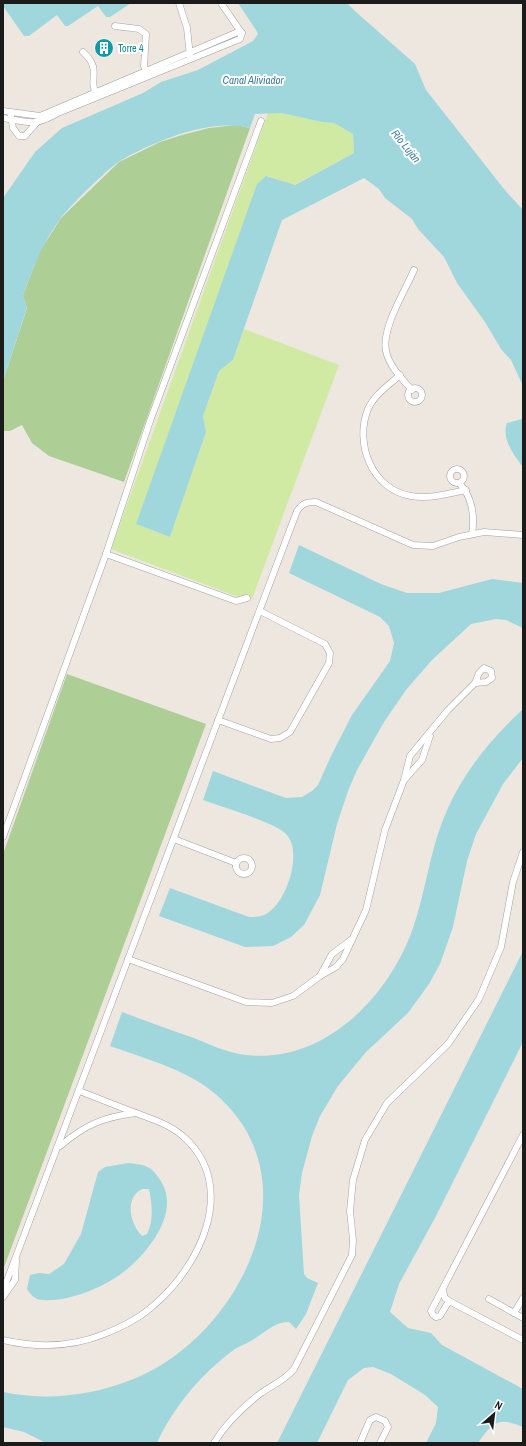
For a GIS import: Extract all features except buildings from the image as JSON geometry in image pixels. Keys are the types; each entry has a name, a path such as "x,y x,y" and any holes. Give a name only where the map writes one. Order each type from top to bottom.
{"street":[{"path":"179,3 187,28 190,56"},
{"path":"3,118 11,116 38,119 190,56 240,39 242,36 241,32 221,3"},
{"path":"115,26 139,29 146,34 147,74"},
{"path":"84,52 91,59 94,66 97,95"},
{"path":"3,111 11,116 15,133 22,137 26,136 38,119"},
{"path":"3,837 106,554 150,421 261,121"},
{"path":"412,390 388,359 386,339 389,326 414,270"},
{"path":"400,375 377,396 369,408 365,420 363,434 365,449 371,467 380,480 410,496 430,498 466,490"},
{"path":"459,483 466,490 474,522 472,534"},
{"path":"3,1291 59,1147 128,959 297,512 302,505 307,502 316,502 413,545 433,546 472,534 498,532 523,535"},
{"path":"106,554 236,601 247,598"},
{"path":"218,720 271,738 284,736 290,732 329,663 330,654 325,644 260,611"},
{"path":"128,959 254,1004 272,1003 293,996 339,964 366,910 385,830 404,780 410,756 430,734 448,710 476,683"},
{"path":"404,780 422,760 430,734"},
{"path":"174,839 236,863"},
{"path":"214,1443 242,1409 263,1392 286,1378 294,1369 352,1255 353,1240 350,1211 353,1180 365,1140 387,1103 448,1044 479,999 500,947 514,882 523,852"},
{"path":"320,976 332,954 351,940"},
{"path":"3,1340 26,1344 50,1345 73,1343 103,1335 128,1323 155,1305 176,1283 190,1264 206,1231 210,1212 211,1191 206,1169 194,1147 179,1132 159,1121 79,1091"},
{"path":"59,1147 83,1128 94,1122 120,1115 136,1113"},
{"path":"449,1302 440,1316 436,1317 433,1315 431,1311 443,1291 523,1135"},
{"path":"3,1297 15,1280 16,1259"},
{"path":"443,1291 445,1298 449,1302 523,1340"},
{"path":"514,1313 523,1298"},
{"path":"488,1299 523,1318"},
{"path":"360,1443 370,1420 376,1417 385,1421 388,1427 380,1443"}],"green space":[{"path":"268,113 281,113 322,122 334,123 353,134 354,153 294,185 267,176 136,524 170,537 206,432 203,416 219,371 233,360 244,329 339,365 252,599 236,596 111,549"},
{"path":"237,125 250,128 124,482 49,456 32,443 22,425 10,431 3,431 3,381 27,308 23,295 40,251 61,218 119,162 160,142 182,135 209,128"},
{"path":"67,674 206,724 3,1270 3,854"}],"water":[{"path":"3,3 131,3 110,17 106,17 98,6 68,26 65,26 57,15 29,36 24,36 3,6"},
{"path":"238,3 347,3 415,64 426,90 504,189 523,210 523,386 511,360 501,349 485,322 457,283 444,257 418,229 412,219 385,198 379,189 364,178 282,220 233,360 219,371 203,416 206,432 170,537 136,524 257,184 266,176 295,185 354,153 353,134 334,123 322,122 281,113 255,114 250,128 218,126 183,133 149,146 114,165 65,213 43,246 23,295 27,307 3,381 3,198 35,152 62,128 143,93 161,82 198,70 253,41 258,34"},
{"path":"522,419 523,467 512,452 506,435 507,423"},
{"path":"299,545 381,584 407,593 439,593 492,579 523,583 523,628 506,620 496,619 471,624 432,660 406,690 384,722 357,770 337,824 320,895 304,925 291,937 273,946 245,947 159,916 170,888 249,917 257,917 267,914 276,906 287,886 293,862 291,841 285,833 270,824 203,800 213,771 286,798 302,797 312,791 318,785 352,715 390,661 394,643 389,626 380,617 289,573"},
{"path":"523,709 523,758 503,784 476,834 467,861 453,927 440,964 429,984 408,1013 366,1052 338,1086 320,1116 312,1136 302,1173 299,1195 304,1274 307,1278 318,1283 306,1314 296,1329 289,1322 280,1323 235,1349 223,1358 200,1380 180,1403 157,1443 46,1443 24,1432 3,1427 3,1392 19,1395 52,1396 100,1390 131,1380 169,1360 202,1332 230,1297 251,1258 262,1217 262,1175 249,1135 221,1099 196,1080 154,1061 110,1046 122,1012 220,1048 246,1055 275,1055 302,1049 327,1037 350,1021 370,1001 388,978 402,954 418,913 437,838 455,794 471,767 490,743"},
{"path":"523,951 523,1042 436,1216 399,1284 390,1312 408,1328 431,1333 442,1345 523,1389 523,1427 507,1422 501,1422 492,1426 478,1443 426,1443 436,1423 438,1407 425,1395 391,1374 373,1367 364,1368 348,1380 317,1443 277,1443"},
{"path":"128,1163 148,1167 152,1170 162,1183 167,1196 163,1223 147,1249 136,1261 115,1278 90,1291 71,1297 52,1300 40,1300 35,1298 27,1289 30,1275 39,1273 49,1274 64,1264 81,1234 98,1172 105,1167","holes":["142,1189 149,1189 152,1206 152,1218 147,1234 142,1236 134,1225 131,1205 136,1193"]}],"place":[{"name":"Torre 4","path":"104,48"}],"water label":[{"name":"Canal Aliviador","path":"253,80"},
{"name":"Río Luján","path":"406,146"}]}
